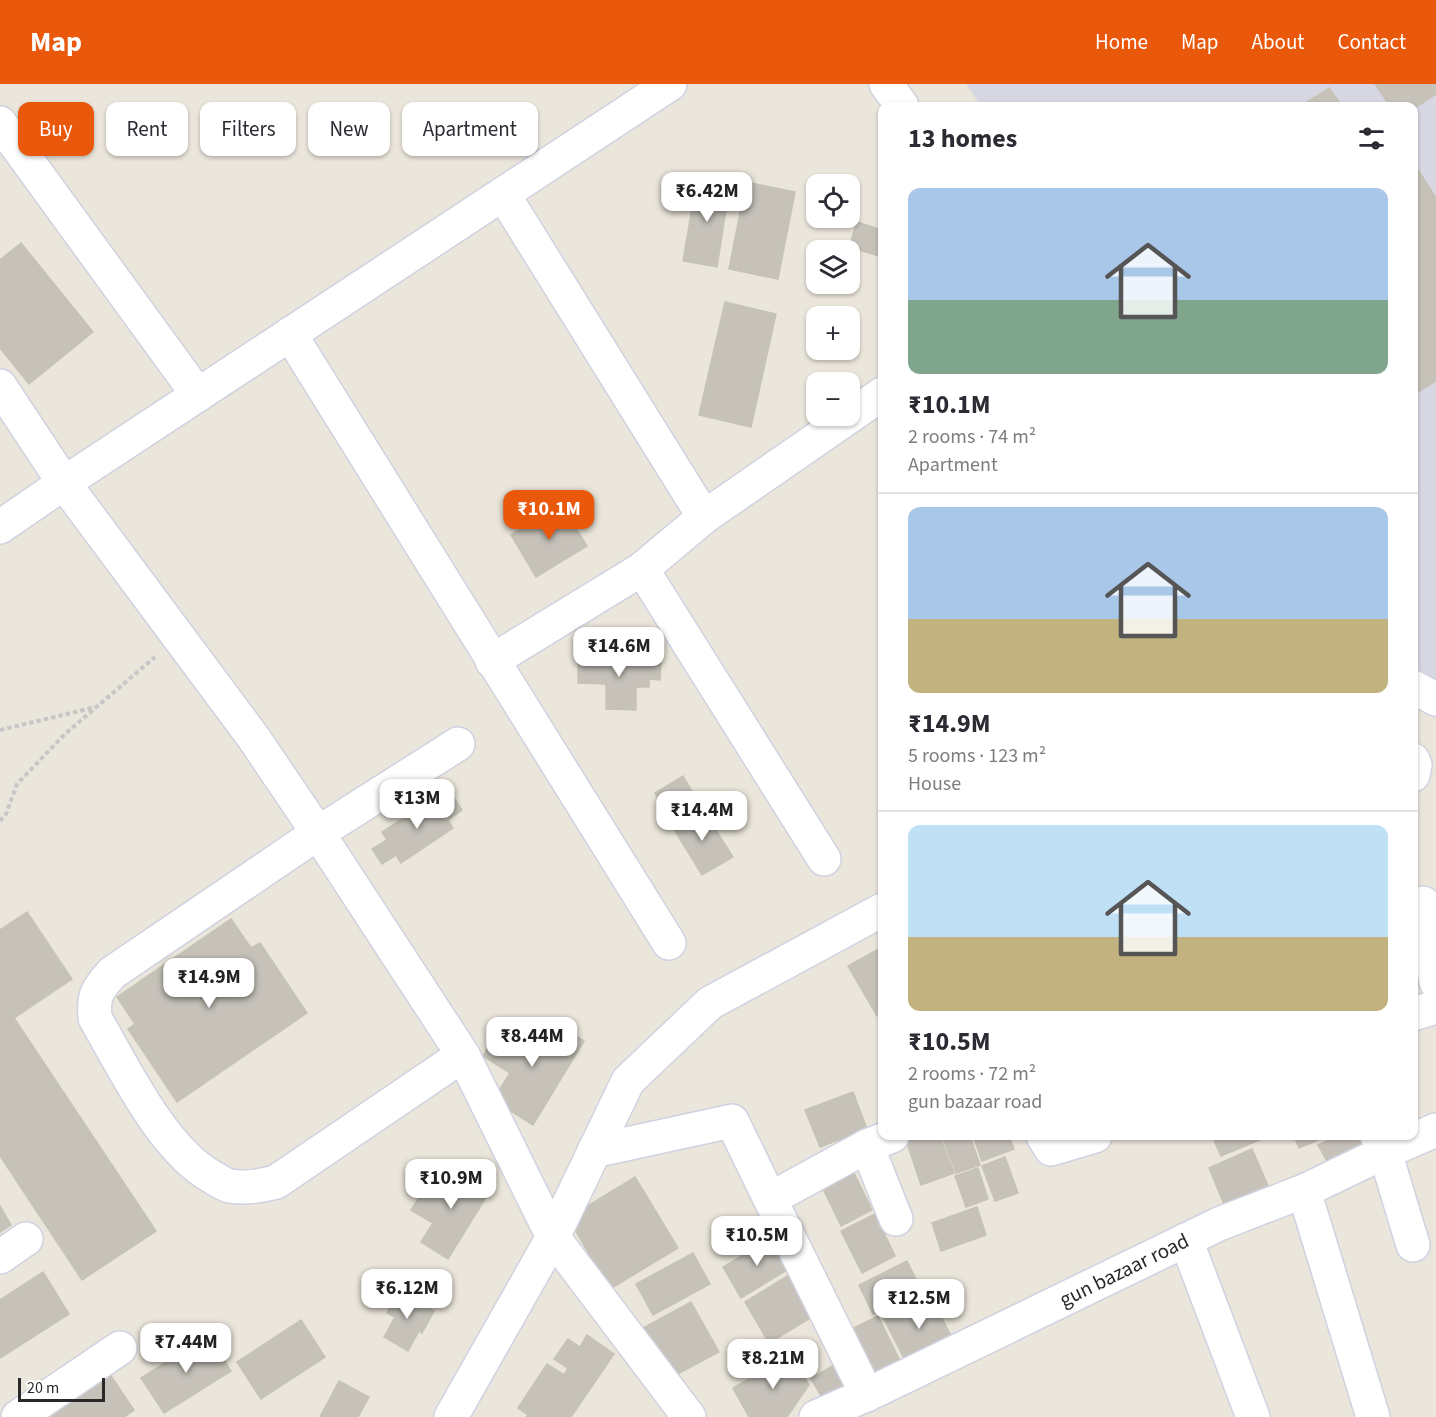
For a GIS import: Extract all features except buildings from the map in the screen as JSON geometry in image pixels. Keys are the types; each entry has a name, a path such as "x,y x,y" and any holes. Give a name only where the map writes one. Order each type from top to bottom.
{"street":[{"path":"0,527 670,84"},
{"path":"886,84 899,102"},
{"path":"0,123 198,395"},
{"path":"503,194 704,516"},
{"path":"290,334 669,943"},
{"path":"0,386 64,483 253,737 318,832 463,1055 553,1237 689,1417"},
{"path":"492,661 642,569 704,516 878,398"},
{"path":"642,569 824,859"},
{"path":"1418,690 1436,699"},
{"path":"458,744 318,832 112,973 97,989 93,1001 95,1018 155,1119 175,1147 205,1173 229,1186 256,1187 276,1182 463,1055"},
{"path":"1423,903 1436,982"},
{"path":"451,1417 553,1237 628,1082 710,1003 878,912"},
{"path":"1418,1012 1436,1007"},
{"path":"594,1151 732,1121 867,1395"},
{"name":"gun bazaar road","path":"1418,1135 1436,1130"},
{"path":"1045,1140 1051,1149 1081,1140"},
{"name":"gun bazaar road","path":"816,1417 867,1395 1219,1224 1304,1191 1381,1144 1397,1140"},
{"path":"770,1199 879,1141 896,1219"},
{"path":"1381,1144 1413,1245"},
{"path":"1304,1191 1373,1417"},
{"path":"1186,1240 1252,1417"},
{"path":"18,1417 120,1348"}],"path":[{"path":"0,821 6,814 16,784 65,734 178,636"},
{"path":"0,730 96,707"}],"shaded area":[{"path":"966,84 1436,84 1436,685 1418,682 1418,102 978,102"}]}
